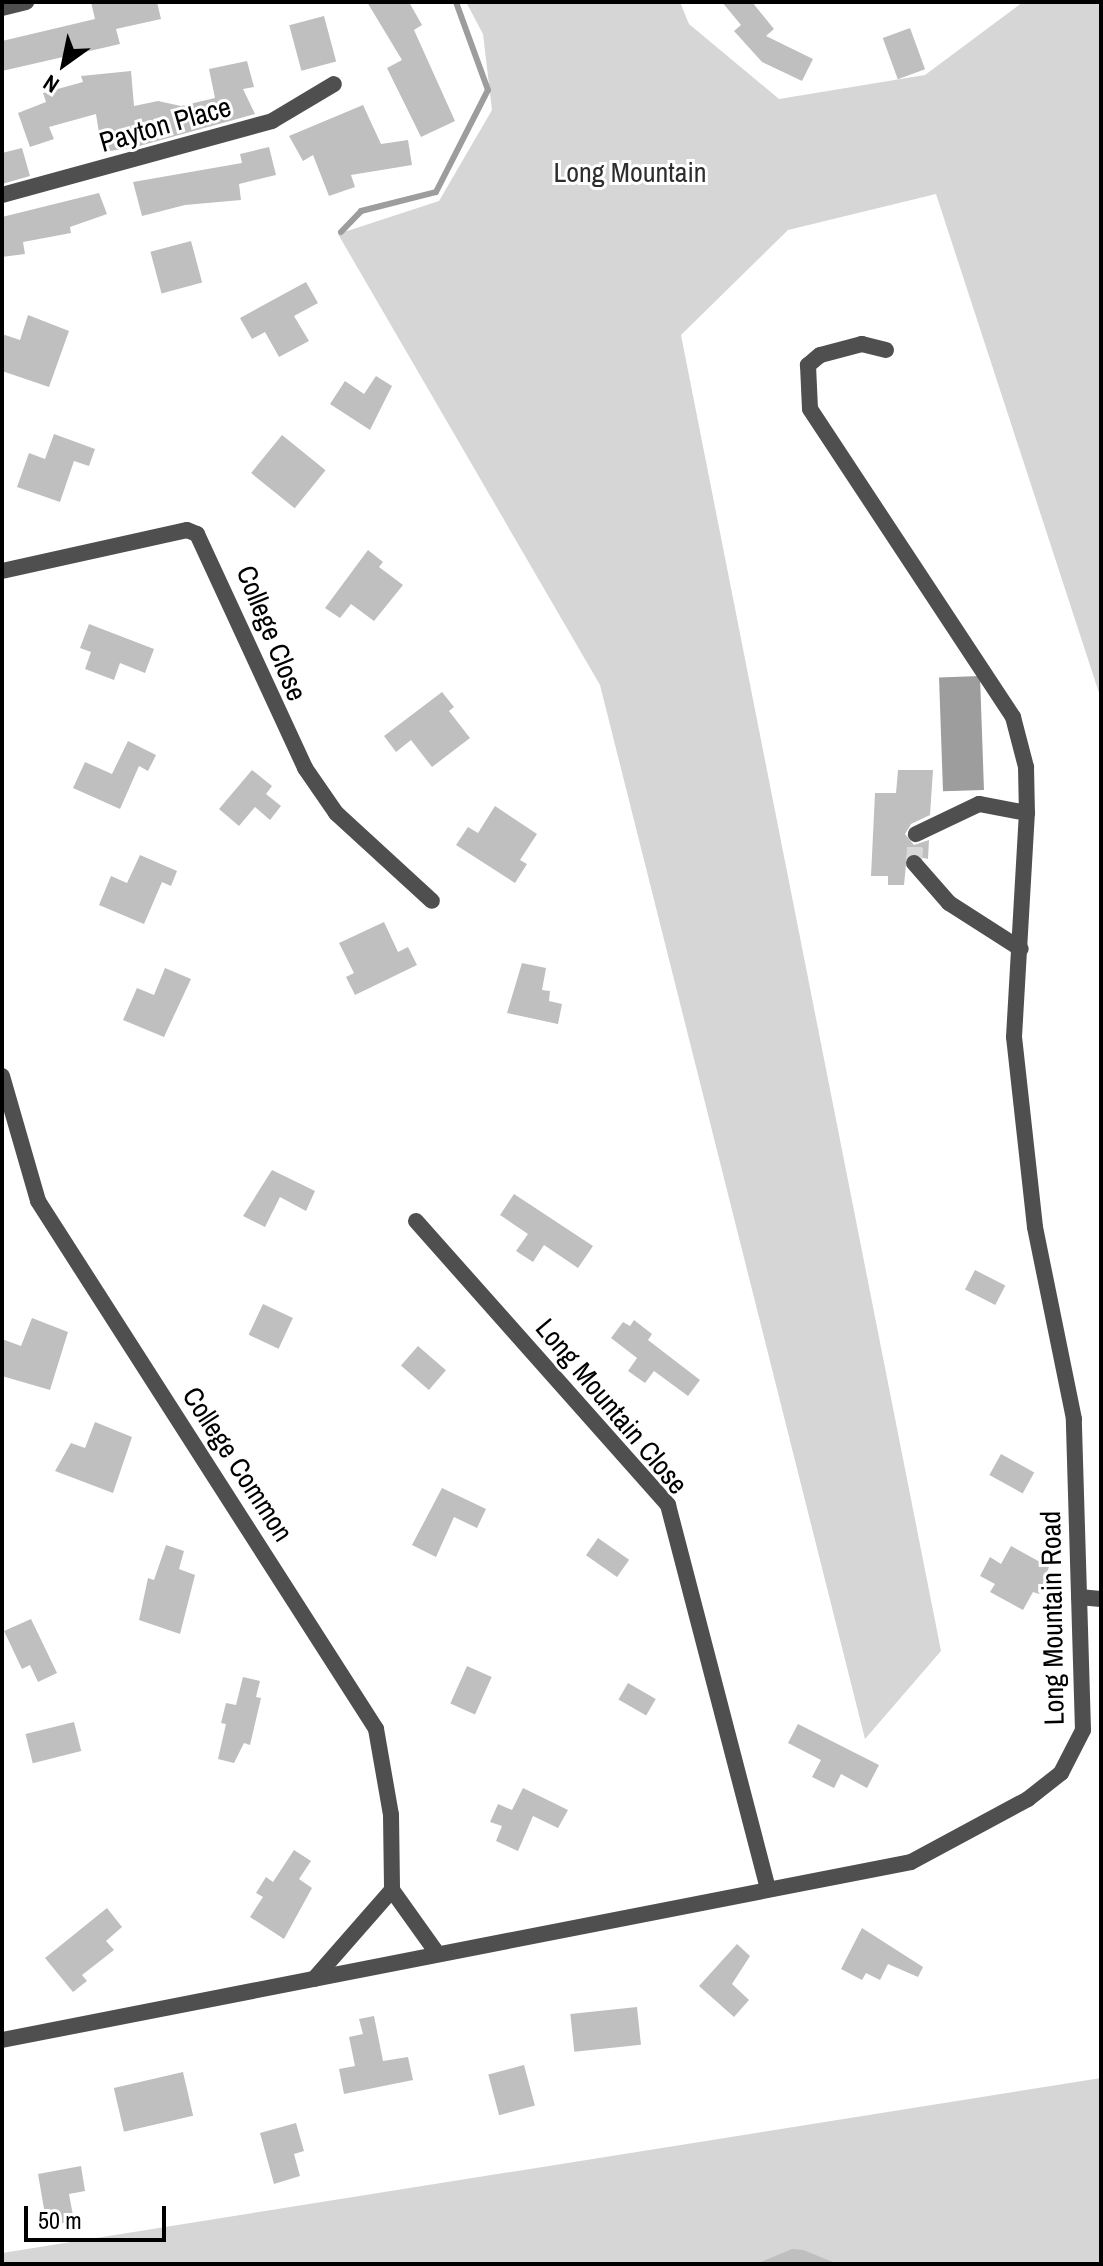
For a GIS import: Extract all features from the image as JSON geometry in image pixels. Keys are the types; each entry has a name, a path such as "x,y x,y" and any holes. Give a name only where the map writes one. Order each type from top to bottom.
{"street":[{"path":"2,8 26,2"},
{"name":"Payton Place","path":"2,195 272,121 334,84"},
{"name":"Long Mountain Road","path":"437,1953 911,1862 1028,1799 1061,1773 1083,1730 1074,1419 1035,1227 1014,1037 1021,949 1026,767 1013,717 810,409 805,387 808,365 820,355 862,344 886,350"},
{"name":"College Close","path":"2,571 187,530 197,534 305,768 336,813 432,901"},
{"path":"916,834 979,804 1027,813"},
{"path":"914,863 949,903 1021,949"},
{"name":"College Common","path":"2,1076 38,1201 376,1729 391,1815 392,1890"},
{"name":"Long Mountain Close","path":"416,1221 668,1505 768,1889"},
{"path":"1079,1597 1101,1599"},
{"path":"2,2040 314,1979 437,1953 392,1890 314,1979"}],"green space":[{"name":"Long Mountain","path":"466,2 680,2 689,24 779,99 925,75 1023,2 1101,2 1101,699 936,194 788,230 681,335 941,1651 865,1739 600,685 338,234 439,201 492,110 483,34"},
{"path":"1101,2078 1101,2264 2,2264 2,2253"}],"shaded area":[{"path":"980,676 984,790 943,791 939,677"}],"building":[{"path":"91,2 157,2 161,19 116,29 120,44 2,71 2,41 95,19"},
{"path":"367,2 409,2 422,25 414,30 455,121 421,137 387,68 402,60"},
{"path":"722,2 752,2 774,29 766,36 813,59 802,81 762,62 734,31 741,25"},
{"path":"324,16 336,61 301,71 289,25"},
{"path":"910,28 925,69 898,79 883,38"},
{"path":"247,61 254,87 243,89 255,114 132,148 102,152 96,114 49,127 54,139 30,147 18,113 46,102 43,93 83,82 81,76 131,71 134,106 158,101 181,106 215,98 209,69"},
{"path":"363,105 381,144 408,140 412,165 351,175 355,187 329,196 313,155 303,161 289,136"},
{"path":"269,147 276,175 239,184 241,200 185,205 142,216 133,182 242,163 240,154"},
{"path":"22,148 30,176 2,184 2,153"},
{"path":"99,193 107,214 70,227 71,233 23,242 25,254 2,257 2,217"},
{"path":"191,241 202,283 162,293 150,252"},
{"path":"306,282 318,303 294,316 309,341 279,357 265,332 252,339 240,318"},
{"path":"28,315 69,331 49,387 2,371 2,334 20,340"},
{"path":"376,376 392,386 370,430 330,404 345,381 364,394"},
{"path":"54,434 95,449 89,466 74,461 60,502 17,487 29,453 45,459"},
{"path":"282,435 326,470 295,508 251,473"},
{"path":"368,550 383,562 379,567 403,585 374,621 351,604 340,618 325,608"},
{"path":"89,624 154,649 145,673 120,663 114,680 85,669 91,652 80,648"},
{"path":"442,692 454,707 449,711 470,738 432,767 411,740 396,752 384,736"},
{"path":"128,741 156,755 148,771 139,766 120,809 73,788 85,762 112,774"},
{"path":"252,770 272,786 266,794 281,806 270,820 255,807 239,826 219,809"},
{"path":"898,770 933,770 930,815 911,824 905,834 914,845 929,840 928,859 907,854 904,885 888,885 888,876 871,876 875,793 896,793"},
{"path":"495,806 537,834 520,860 527,864 515,883 456,845 468,827 478,833"},
{"path":"140,855 177,871 171,886 162,882 144,924 99,905 111,876 127,883"},
{"path":"384,922 398,952 408,947 417,965 355,995 346,977 354,973 339,943"},
{"path":"522,963 546,968 542,990 550,991 549,1001 562,1004 558,1024 507,1013"},
{"path":"165,968 191,979 164,1037 123,1020 137,988 154,995"},
{"path":"272,1170 315,1191 306,1211 280,1197 265,1227 243,1216"},
{"path":"514,1194 593,1246 578,1268 544,1245 533,1262 516,1251 528,1234 500,1215"},
{"path":"975,1270 1005,1285 995,1305 965,1290"},
{"path":"263,1304 293,1318 279,1349 249,1335"},
{"path":"32,1318 68,1332 50,1390 2,1376 2,1339 21,1346"},
{"path":"634,1320 652,1334 648,1340 700,1380 688,1396 654,1371 645,1383 628,1371 637,1358 611,1338 623,1322 630,1326"},
{"path":"418,1346 446,1370 429,1390 401,1366"},
{"path":"95,1422 132,1437 113,1493 55,1471 71,1443 85,1448"},
{"path":"1001,1454 1034,1472 1023,1493 989,1475"},
{"path":"442,1488 486,1509 477,1528 454,1517 436,1557 412,1545"},
{"path":"598,1538 629,1560 617,1577 586,1555"},
{"path":"166,1545 184,1551 179,1569 195,1575 180,1634 139,1620 148,1578 154,1580"},
{"path":"1011,1546 1049,1567 1039,1594 1033,1592 1023,1610 990,1592 995,1584 980,1576 990,1557 1001,1564"},
{"path":"31,1619 57,1673 38,1682 30,1665 22,1669 4,1631"},
{"path":"467,1666 492,1677 475,1714 450,1703"},
{"path":"243,1677 260,1681 256,1697 261,1698 250,1745 244,1743 234,1763 218,1759 226,1724 221,1723 226,1703 236,1705"},
{"path":"628,1683 656,1699 646,1715 618,1699"},
{"path":"74,1722 81,1751 33,1763 25,1734"},
{"path":"798,1724 879,1765 867,1788 841,1774 834,1788 812,1777 821,1760 788,1743"},
{"path":"523,1788 568,1810 558,1828 533,1816 518,1851 496,1841 502,1826 490,1822 498,1804 512,1810"},
{"path":"294,1850 311,1861 299,1879 312,1888 284,1939 250,1917 263,1897 256,1893 266,1877 273,1882"},
{"path":"107,1908 122,1927 106,1941 114,1950 82,1975 87,1981 73,1992 45,1958"},
{"path":"862,1928 923,1967 918,1977 888,1964 880,1980 866,1973 862,1980 841,1969"},
{"path":"737,1944 750,1956 732,1984 749,2000 734,2017 699,1986"},
{"path":"637,2007 641,2045 574,2052 570,2014"},
{"path":"374,2016 383,2061 408,2057 413,2080 344,2094 339,2069 355,2066 349,2037 363,2034 359,2019"},
{"path":"524,2065 535,2106 499,2115 488,2075"},
{"path":"183,2072 193,2116 124,2132 114,2088"},
{"path":"296,2123 304,2151 294,2154 300,2176 274,2184 260,2133"},
{"path":"81,2166 85,2191 69,2194 74,2221 47,2226 38,2174"},
{"path":"792,2249 803,2250 838,2264 756,2264"}],"waterway":[{"path":"341,232 361,211 436,192 488,90 456,2"}],"tunnel":[{"path":"914,863 916,834"}]}
